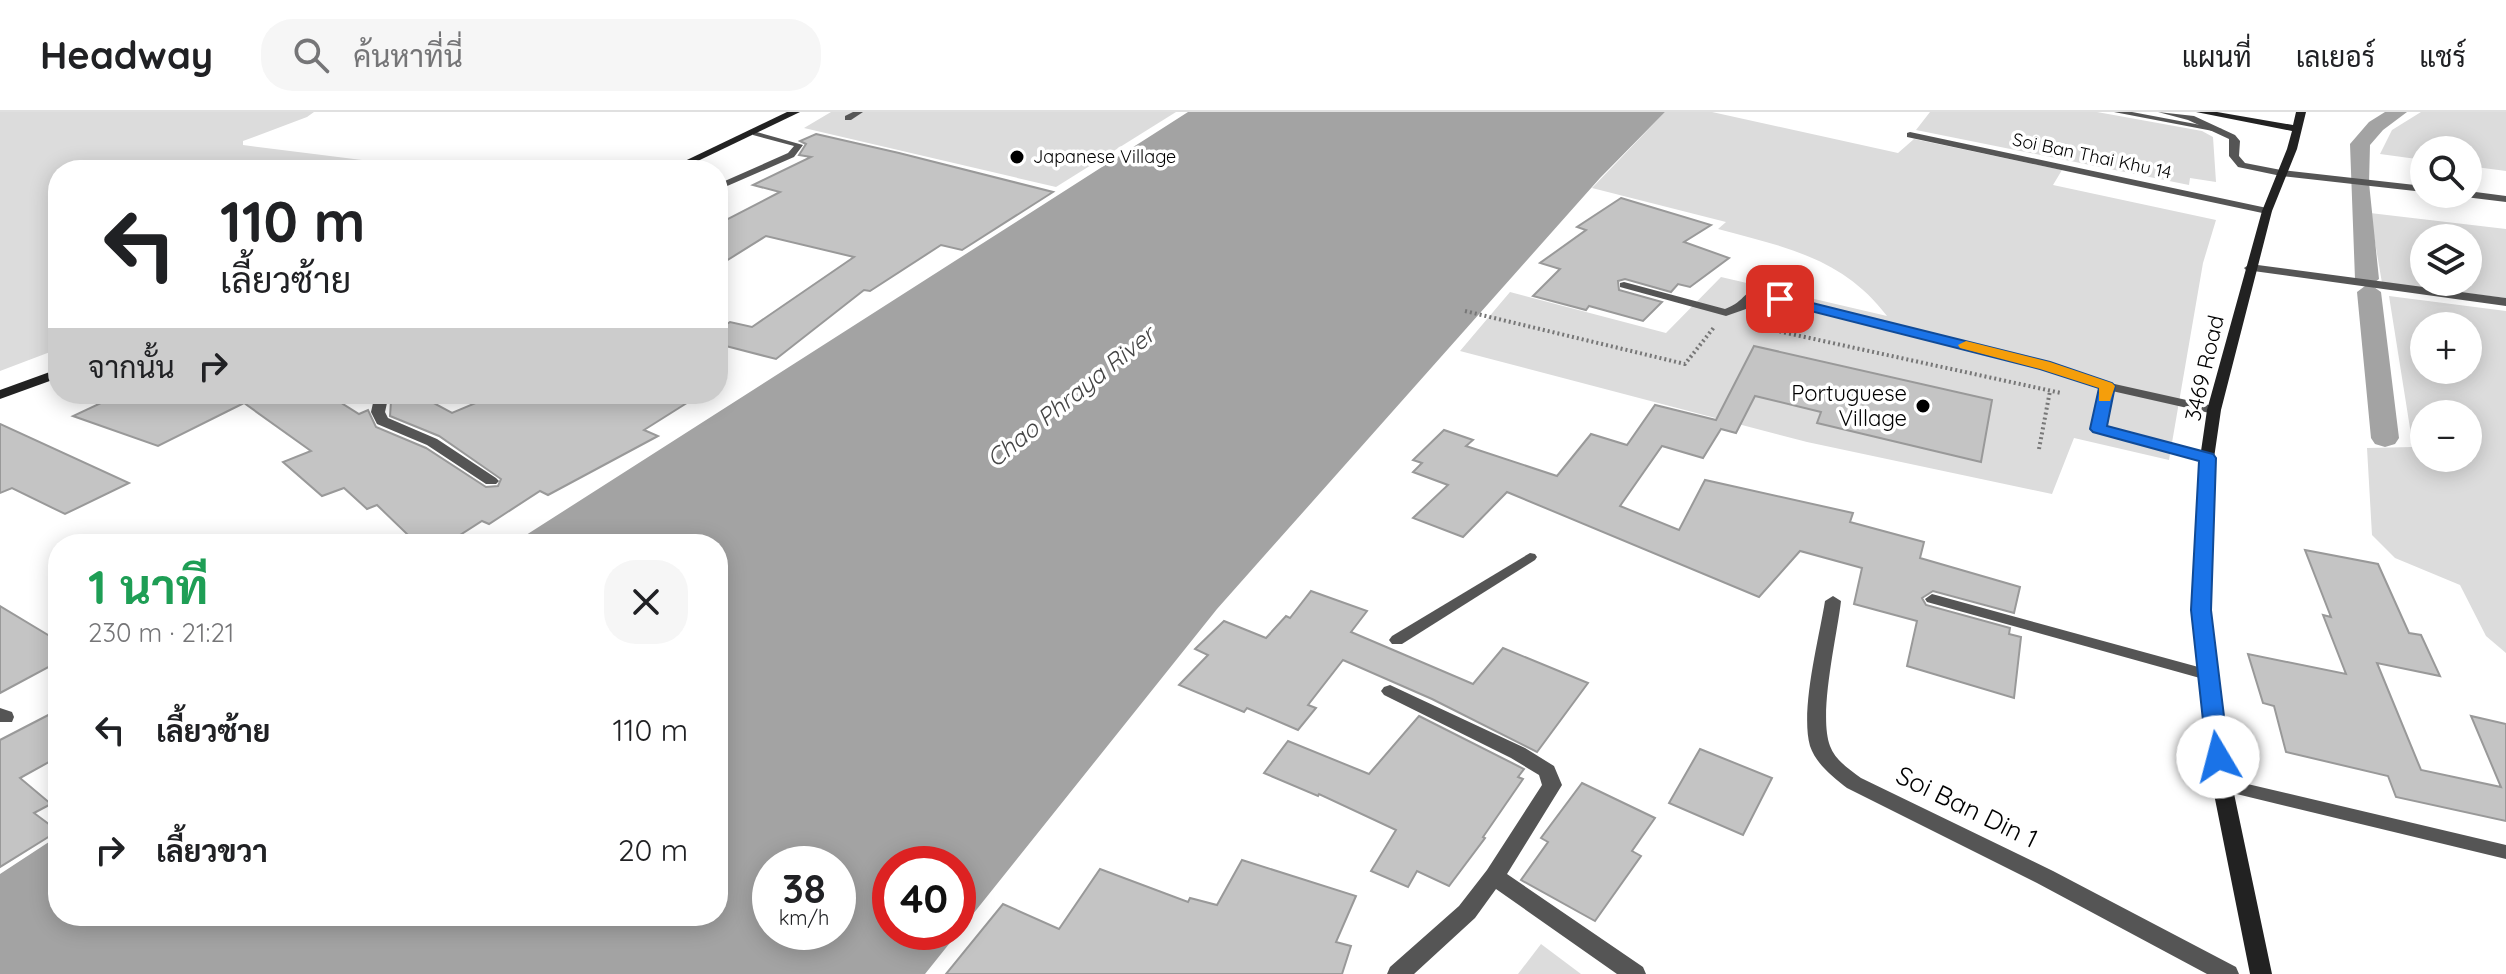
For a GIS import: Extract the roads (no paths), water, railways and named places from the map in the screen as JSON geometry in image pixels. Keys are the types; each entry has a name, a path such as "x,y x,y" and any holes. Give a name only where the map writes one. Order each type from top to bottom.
{"street":[{"path":"2163,112 2191,118 2218,129 2235,141 2234,156 2242,165 2281,173 2410,187"},
{"path":"2201,112 2299,120"},
{"path":"2261,112 2299,120"},
{"path":"694,160 792,114"},
{"path":"2218,115 2273,135"},
{"name":"3469 Road","path":"2261,974 2222,784 2207,675 2201,610 2207,458 2214,410 2250,268 2288,145 2299,120"},
{"name":"Soi Ban Thai Khu 14","path":"1910,135 2267,211"},
{"path":"2482,196 2506,199"},
{"path":"2250,268 2506,302"},
{"path":"0,395 48,377"},
{"path":"380,404 378,412 382,421 432,442 491,481"},
{"name":"Soi Ban Din 1","path":"1833,601 1819,697 1820,745 1834,767 1854,783 2059,884 2228,974"},
{"path":"1390,691 1518,753 1547,771 1552,785 1494,876 1467,912 1430,942 1398,974"},
{"path":"1494,876 1635,974"}],"lane":[{"path":"848,118 859,112"},
{"path":"2118,112 2218,129"},
{"path":"728,183 791,155 799,145 756,133"},
{"path":"1624,285 1724,316 1742,307 1754,292 2045,365 2107,386 2214,410"},
{"path":"2107,386 2098,429 2207,458"},
{"path":"1397,640 1530,557"},
{"path":"1932,599 2207,675"},
{"path":"2222,784 2506,852"}],"water":[{"name":"Chao Phraya River","path":"1188,112 1665,112 1600,178 1217,609 976,910 976,846 872,846 872,950 944,950 925,974 0,974 0,874 48,843 48,926 728,926 728,534 528,534"}],"waterway":[{"path":"2361,180 2360,144 2376,126 2398,112"},
{"path":"2361,186 2367,279"},
{"path":"2369,292 2385,438"}],"place":[{"name":"Japanese Village","path":"1017,157"},
{"name":"Portuguese Village","path":"1923,406"}]}
